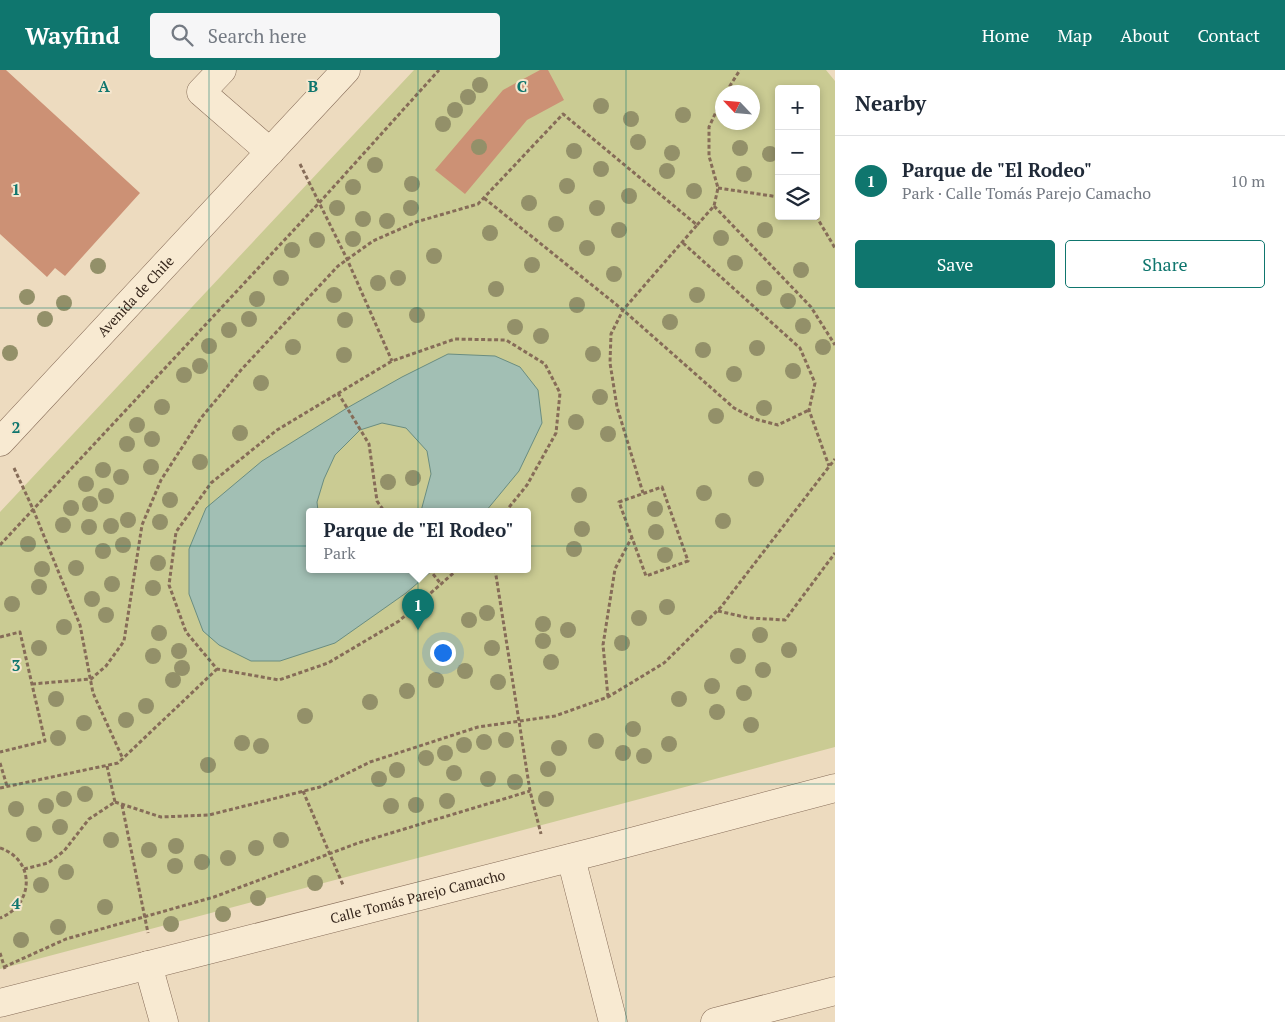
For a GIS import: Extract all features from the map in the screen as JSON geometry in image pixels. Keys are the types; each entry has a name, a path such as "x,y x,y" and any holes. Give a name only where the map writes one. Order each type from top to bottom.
{"street":[{"path":"222,70 201,92 278,144"},
{"name":"Avenida de Chile","path":"1,441 346,70"},
{"name":"Calle Tomás Parejo Camacho","path":"0,1003 560,861 835,788"},
{"path":"560,861 613,1022"},
{"path":"152,964 164,1022"},
{"path":"715,1022 835,991"}],"path":[{"path":"0,546 319,203 439,70"},
{"path":"730,85 740,70"},
{"path":"32,684 91,679 106,666 124,641 142,525 161,480 201,418 241,370 338,266 373,241 416,222 478,204 563,114 698,226"},
{"path":"644,493 617,407 610,363 611,334 623,310 714,206 718,188 710,156 709,127 715,114"},
{"path":"278,144 319,203 347,259 392,361"},
{"path":"718,188 775,196"},
{"path":"484,198 623,310 734,408 755,419 778,424 810,410"},
{"path":"714,206 811,307 835,345"},
{"path":"818,220 835,248"},
{"path":"682,243 800,348 816,383 810,410 830,466"},
{"path":"453,573 399,621 328,663 279,680 217,669 186,632 169,585 176,532 211,483 277,430 392,361 455,339 506,340 545,364 560,393 556,433 527,485 508,508"},
{"path":"338,393 369,444 377,501 382,508"},
{"path":"1,441 33,510 80,625 93,693 123,759"},
{"path":"24,869 48,863 64,850 89,819 114,802 161,817 209,815 320,787 370,762 434,740 478,727 555,716 608,697 664,663 718,611 835,459"},
{"path":"662,487 688,562 646,576 619,502 644,493 662,487"},
{"path":"608,697 603,645 615,569 632,537"},
{"path":"718,611 749,618 785,620 835,554"},
{"path":"432,573 441,584"},
{"path":"496,573 530,791 560,861"},
{"path":"0,637 20,632 45,741 0,752"},
{"path":"0,788 118,763 217,669"},
{"path":"0,763 7,786"},
{"path":"107,766 114,802"},
{"path":"303,791 354,913"},
{"path":"4,967 66,939 214,897 358,843 530,791"},
{"path":"122,804 152,964"},
{"path":"0,848 7,850 17,858 24,869 27,881 25,893 20,904 12,912 0,918"}],"green space":[{"path":"414,70 826,70 835,81 835,747 0,969 0,512"}],"shaded area":[{"path":"448,354 495,356 520,367 538,390 542,423 519,471 488,508 422,508 431,474 427,451 406,428 382,423 360,430 335,455 324,479 317,502 318,508 306,508 306,573 429,573 406,593 335,643 280,661 251,661 219,645 203,631 189,594 189,549 206,508 262,461 347,408"}],"building":[{"path":"0,70 6,70 140,193 65,276 55,268 47,277 0,234"},
{"path":"540,70 548,70 564,100 527,120 465,194 435,170 503,90"}],"place":[{"name":"Parque de \"El Rodeo\"","path":"418,630"}]}
